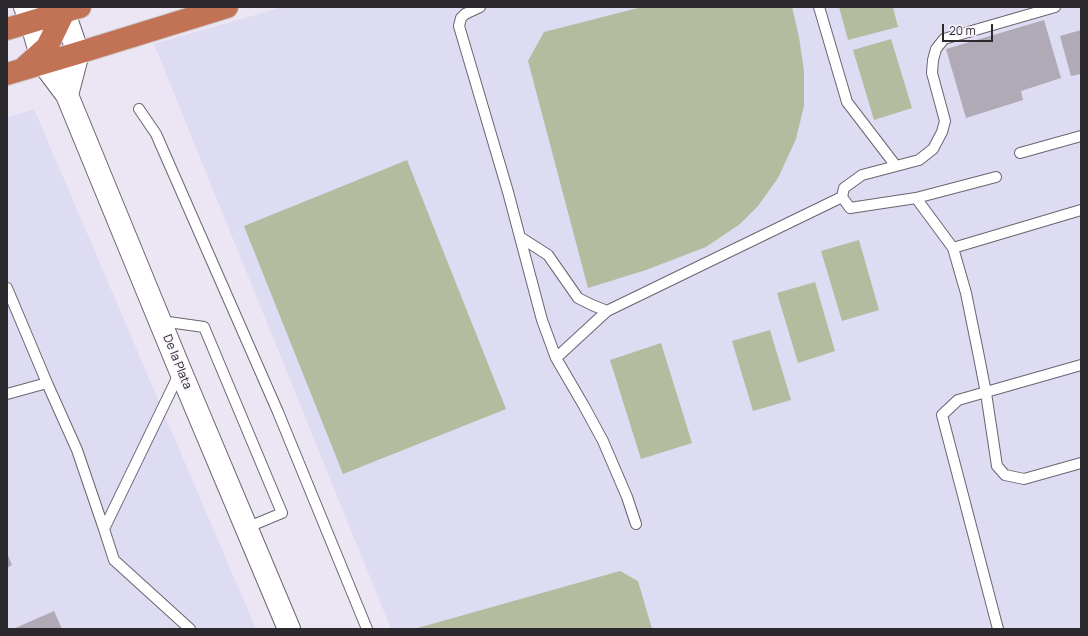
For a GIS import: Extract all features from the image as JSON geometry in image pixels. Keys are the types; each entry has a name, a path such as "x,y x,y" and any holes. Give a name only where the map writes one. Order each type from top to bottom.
{"highway":[{"path":"29,65 78,53 226,7"},
{"path":"29,65 47,46 69,9"},
{"path":"7,29 28,14 69,9"}],"street":[{"path":"67,95 78,53 69,9"},
{"name":"De la Plata","path":"28,14 29,65 67,95 180,370 289,629"}],"lane":[{"path":"480,7 465,14 461,18 459,26 520,237 542,320 556,358 603,441 627,497 636,524"},
{"path":"819,7 847,102 896,166"},
{"path":"996,177 916,198 850,208 842,198 844,188 862,175 920,160 933,149 942,132 945,121 932,73 936,49 944,39 1055,7"},
{"path":"139,109 156,134 278,412 367,629"},
{"path":"1020,153 1081,136"},
{"path":"556,358 607,311 842,198"},
{"path":"916,198 953,248 966,292 986,393 997,466 1005,475 1024,479 1081,463"},
{"path":"953,248 1081,210"},
{"path":"520,237 548,255 578,298 592,306 607,311"},
{"path":"7,288 77,450 114,560 190,629"},
{"path":"161,321 204,327 282,513 246,528"},
{"path":"998,629 942,416 958,400 1081,365"},
{"path":"104,529 180,370"},
{"path":"7,394 47,383"}],"shaded area":[{"path":"283,7 1081,7 1081,629 391,629 154,44"},
{"path":"34,109 256,629 7,629 7,118"}],"green space":[{"path":"642,7 792,7 799,37 804,71 804,106 796,139 778,178 758,206 740,224 706,247 646,270 588,288 528,61 544,32"},
{"path":"839,7 893,7 898,27 848,40"},
{"path":"891,39 912,108 874,120 853,50"},
{"path":"407,160 506,409 343,474 244,226"},
{"path":"859,240 879,310 842,321 821,251"},
{"path":"815,282 835,351 798,363 777,293"},
{"path":"770,330 791,400 753,411 732,341"},
{"path":"661,343 692,443 641,459 610,360"},
{"path":"620,571 638,581 652,629 414,629"}],"building":[{"path":"1044,20 1061,78 1021,91 1023,100 966,118 946,49"},
{"path":"1081,30 1081,74 1071,76 1060,36"},
{"path":"7,553 12,565 7,568"},
{"path":"54,611 62,629 13,629"}]}
